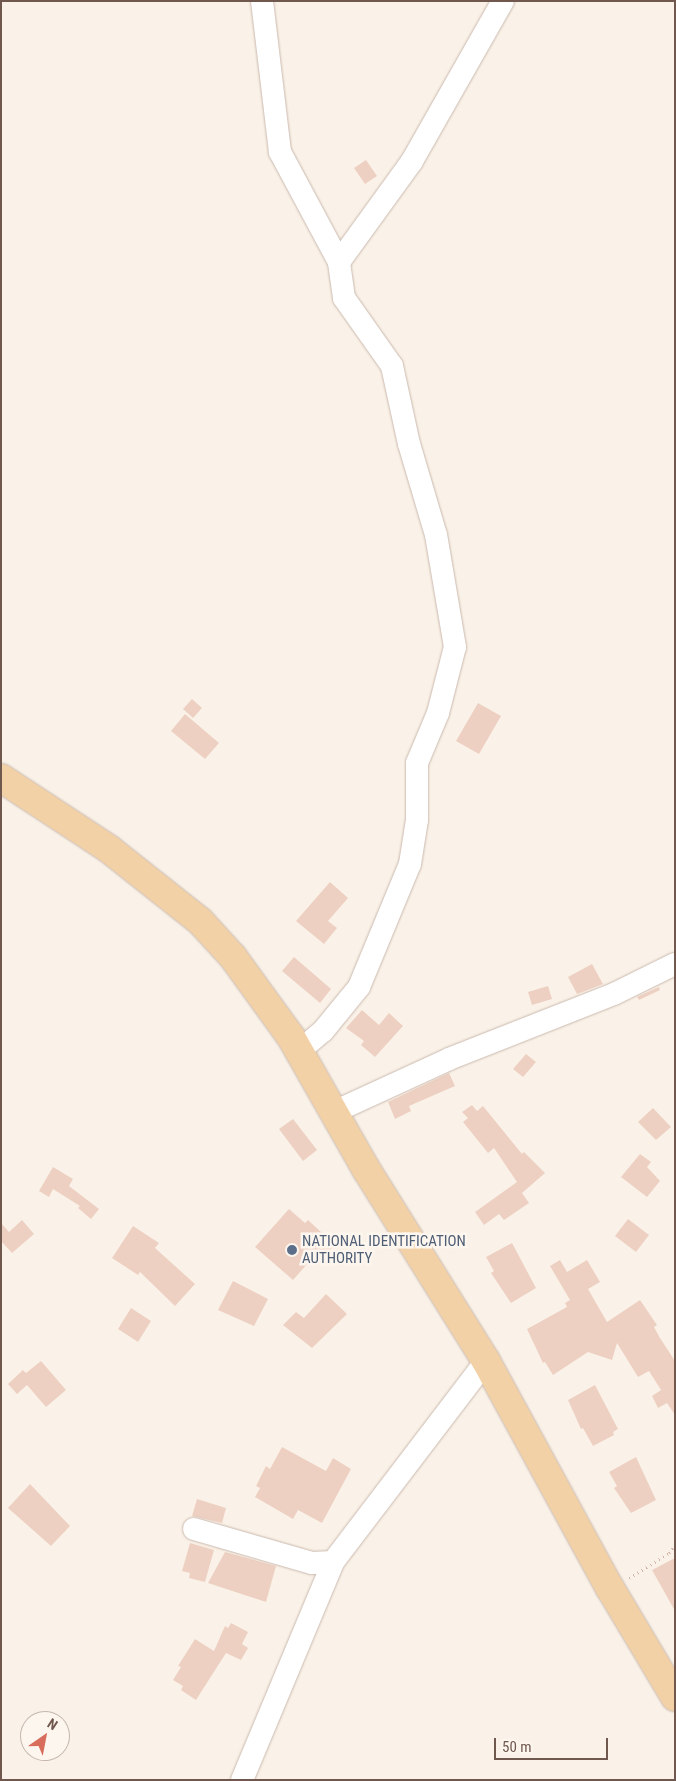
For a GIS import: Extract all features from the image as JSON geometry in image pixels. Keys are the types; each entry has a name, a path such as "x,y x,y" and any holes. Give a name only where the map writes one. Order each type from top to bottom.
{"main road":[{"path":"1,778 109,848 200,921 232,957 299,1051 334,1112 486,1360 610,1588 675,1697"}],"street":[{"path":"262,1 280,152 339,262 344,298 392,366 409,444 436,535 455,647 438,713 417,763 417,820 410,864 359,988 323,1031 299,1051"},
{"path":"339,262 412,161 503,1"},
{"path":"334,1112 449,1059 614,994 675,964"},
{"path":"242,1780 334,1562 486,1360"},
{"path":"194,1529 312,1563 334,1562"}],"path":[{"path":"610,1588 669,1554 675,1545"}],"building":[{"path":"366,160 377,176 365,184 354,168"},
{"path":"192,699 202,708 193,718 183,709"},
{"path":"478,703 501,716 479,754 456,741"},
{"path":"185,714 219,743 205,759 171,731"},
{"path":"330,882 348,898 328,921 337,928 324,944 296,921"},
{"path":"294,957 331,989 320,1003 282,971"},
{"path":"592,964 603,984 577,994 568,977"},
{"path":"548,986 552,999 532,1005 528,992"},
{"path":"659,987 660,990 639,1000 637,997"},
{"path":"362,1010 379,1025 389,1013 403,1026 375,1057 361,1045 364,1041 346,1028"},
{"path":"526,1054 536,1062 523,1077 513,1069"},
{"path":"449,1073 455,1086 409,1106 411,1111 395,1119 388,1102"},
{"path":"472,1105 477,1111 483,1106 522,1154 524,1152 545,1173 522,1193 529,1203 504,1220 499,1214 484,1225 475,1212 517,1182 494,1148 488,1153 463,1122 468,1118 462,1112"},
{"path":"653,1108 671,1127 656,1140 638,1122"},
{"path":"293,1119 317,1150 303,1161 279,1129"},
{"path":"640,1154 651,1162 647,1167 660,1181 647,1197 621,1177"},
{"path":"53,1167 73,1179 69,1186 99,1209 91,1219 78,1208 80,1206 53,1189 49,1197 39,1191"},
{"path":"289,1209 305,1223 308,1220 335,1245 323,1258 317,1253 293,1280 255,1247"},
{"path":"628,1219 649,1235 636,1252 615,1236"},
{"path":"22,1220 34,1234 12,1253 1,1241 1,1223 9,1232"},
{"path":"133,1226 159,1243 155,1248 195,1284 175,1306 140,1272 138,1275 112,1258"},
{"path":"512,1243 536,1288 511,1303 491,1273 494,1271 486,1257"},
{"path":"560,1260 567,1272 587,1260 600,1282 588,1289 607,1322 640,1300 657,1325 654,1327 675,1361 675,1415 667,1403 658,1408 652,1396 661,1390 649,1371 638,1377 617,1343 612,1360 588,1352 553,1375 545,1362 543,1363 527,1329 567,1307 565,1303 570,1300 550,1266"},
{"path":"233,1281 268,1299 254,1326 218,1310"},
{"path":"326,1294 347,1314 312,1348 283,1325 296,1312 304,1318"},
{"path":"131,1308 151,1321 138,1342 118,1329"},
{"path":"41,1361 66,1390 46,1407 27,1385 17,1394 8,1384 23,1370 26,1373"},
{"path":"595,1385 618,1429 613,1432 614,1435 593,1446 583,1428 581,1429 568,1400"},
{"path":"282,1447 326,1471 333,1458 351,1469 322,1523 298,1510 293,1519 255,1497 260,1488 256,1486 266,1466 270,1469"},
{"path":"636,1457 656,1500 631,1513 614,1488 617,1486 609,1472"},
{"path":"30,1484 70,1526 51,1546 8,1508"},
{"path":"197,1499 226,1508 222,1523 192,1516"},
{"path":"190,1543 214,1550 205,1582 189,1578 190,1573 182,1571"},
{"path":"225,1552 276,1566 266,1602 208,1583"},
{"path":"675,1558 675,1611 652,1570"},
{"path":"231,1623 248,1632 242,1644 248,1648 241,1660 226,1653 196,1700 181,1690 183,1686 173,1680 181,1667 178,1666 195,1639 214,1651 225,1626 228,1628"}],"place":[{"name":"NATIONAL IDENTIFICATION AUTHORITY","path":"292,1250"}]}
